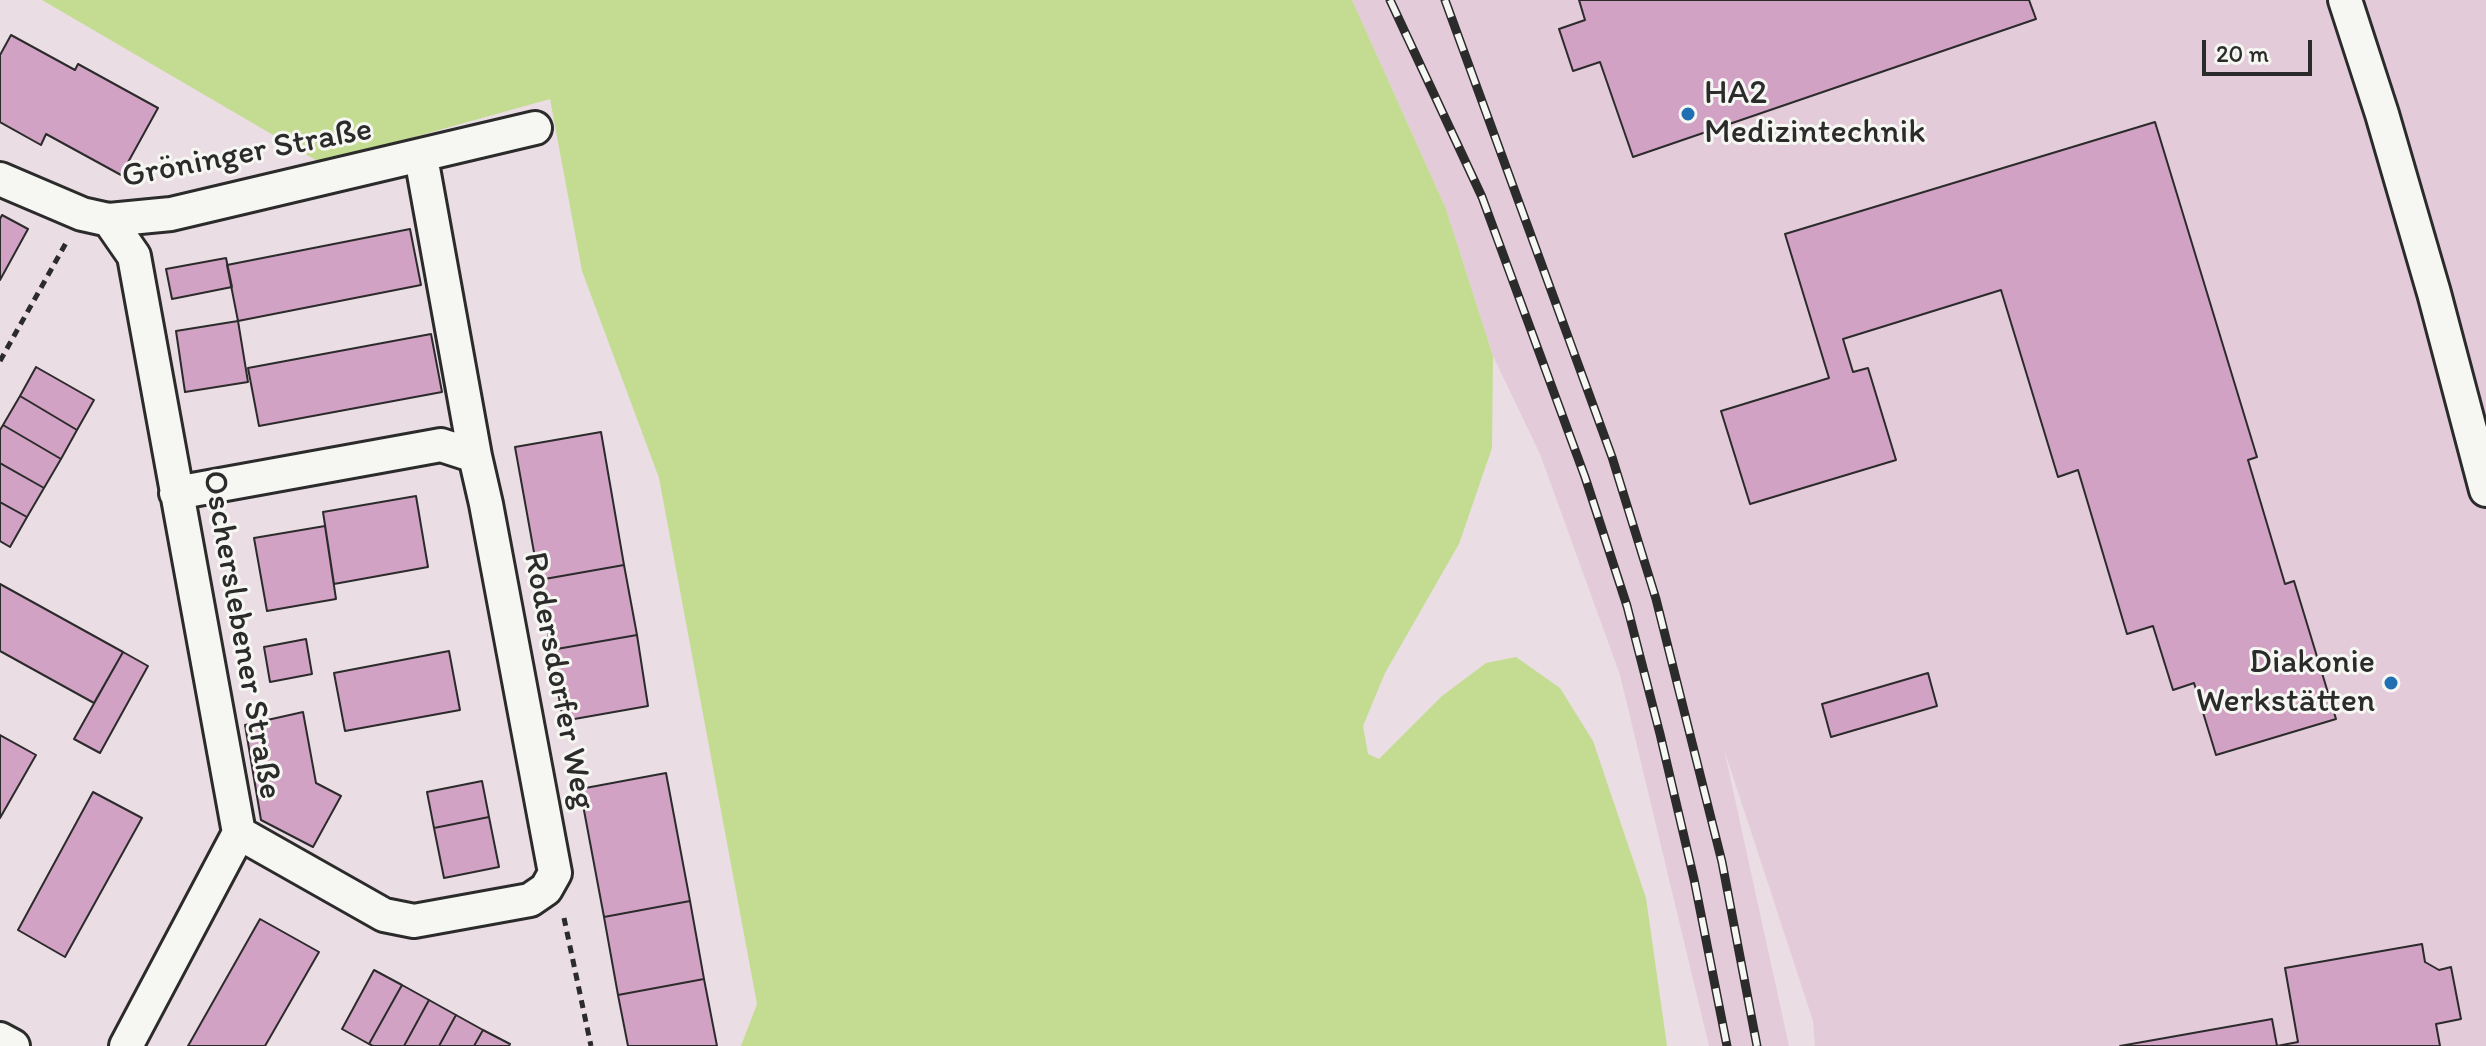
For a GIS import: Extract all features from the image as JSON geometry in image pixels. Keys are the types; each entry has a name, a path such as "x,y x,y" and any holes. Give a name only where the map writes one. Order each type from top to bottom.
{"street":[{"path":"2345,0 2434,293 2486,490"},
{"name":"Gröninger Straße","path":"0,179 95,217 171,214 535,128"},
{"name":"Gröninger Straße","path":"421,157 475,456"},
{"name":"Oscherslebener Straße","path":"95,217 134,256 239,833 126,1046"},
{"path":"176,493 441,445 475,456"},
{"name":"Rodersdorfer Weg","path":"475,456 555,873"},
{"path":"239,833 384,915 414,921 530,900 546,889 555,873"},
{"path":"0,1039 13,1046"}],"path":[{"path":"0,361 95,217"},
{"path":"555,873 591,1046"}],"shaded area":[{"path":"1352,0 2486,0 2486,1046 1815,1046 1813,1021 1724,749 1789,1046 1709,1046 1620,675 1540,454 1493,356 1446,209"}],"green space":[{"path":"42,0 1352,0 1446,209 1493,356 1492,448 1459,544 1385,673 1363,726 1368,754 1379,759 1442,696 1486,663 1516,657 1560,688 1593,741 1646,898 1667,1046 741,1046 757,1004 659,478 582,271 550,99 321,163"}],"building":[{"name":"HA2 Medizintechnik","path":"1579,0 2029,0 2036,19 1633,157 1600,62 1573,71 1559,29 1585,20"},
{"path":"11,35 75,70 78,64 158,108 121,175 46,134 41,145 0,122 0,55"},
{"path":"2155,122 2257,457 2248,460 2285,584 2294,581 2336,719 2216,755 2194,683 2173,690 2153,626 2127,634 2078,470 2058,477 2001,290 1843,339 1853,372 1868,368 1896,460 1750,504 1721,411 1829,378 1785,234"},
{"path":"2,215 28,229 0,280 0,219"},
{"path":"410,229 421,285 238,321 227,265"},
{"path":"226,258 232,287 172,299 166,269"},
{"path":"238,321 248,382 185,392 176,331"},
{"path":"431,334 442,392 259,426 248,368"},
{"path":"36,367 94,400 77,430 20,396"},
{"path":"20,396 77,430 61,459 3,425"},
{"path":"3,425 61,459 44,488 0,463 0,430"},
{"path":"601,432 624,565 539,580 515,447"},
{"path":"0,463 44,488 27,517 0,502"},
{"path":"416,496 428,567 334,584 323,512"},
{"path":"0,502 27,517 10,547 0,541"},
{"path":"325,526 336,599 267,611 254,538"},
{"path":"624,565 637,635 551,650 539,580"},
{"path":"0,584 123,652 94,703 0,651"},
{"path":"637,635 648,706 563,721 551,650"},
{"path":"306,639 312,674 270,682 264,647"},
{"path":"449,651 460,710 345,731 334,673"},
{"path":"123,652 148,666 100,753 74,739"},
{"path":"1928,673 1937,706 1831,737 1822,704"},
{"path":"303,712 316,783 341,796 313,847 261,820 245,725"},
{"path":"0,735 36,755 0,818"},
{"path":"666,773 690,901 604,917 580,789"},
{"path":"482,781 489,817 434,828 427,792"},
{"path":"93,792 142,818 65,957 18,930"},
{"path":"489,817 499,867 444,878 434,828"},
{"path":"690,901 704,979 618,995 604,917"},
{"path":"260,919 319,952 265,1046 188,1046"},
{"path":"2422,944 2425,962 2439,970 2451,967 2461,1019 2436,1024 2440,1046 2277,1046 2298,1042 2285,968"},
{"path":"374,970 402,985 369,1044 342,1029"},
{"path":"704,979 717,1046 628,1046 618,995"},
{"path":"402,985 429,1000 404,1046 369,1044"},
{"path":"429,1000 456,1015 439,1046 404,1046"},
{"path":"456,1015 483,1030 474,1046 439,1046"},
{"path":"2272,1019 2277,1046 2120,1046"},
{"path":"483,1030 510,1044 509,1046 474,1046"}],"railway":[{"path":"1390,0 1482,197 1585,477 1627,606 1694,879 1727,1046"},
{"path":"1445,0 1612,457 1656,599 1722,862 1757,1046"}],"place":[{"name":"HA2 Medizintechnik","path":"1688,114"},
{"name":"Diakonie Werkstätten","path":"2391,683"}]}
